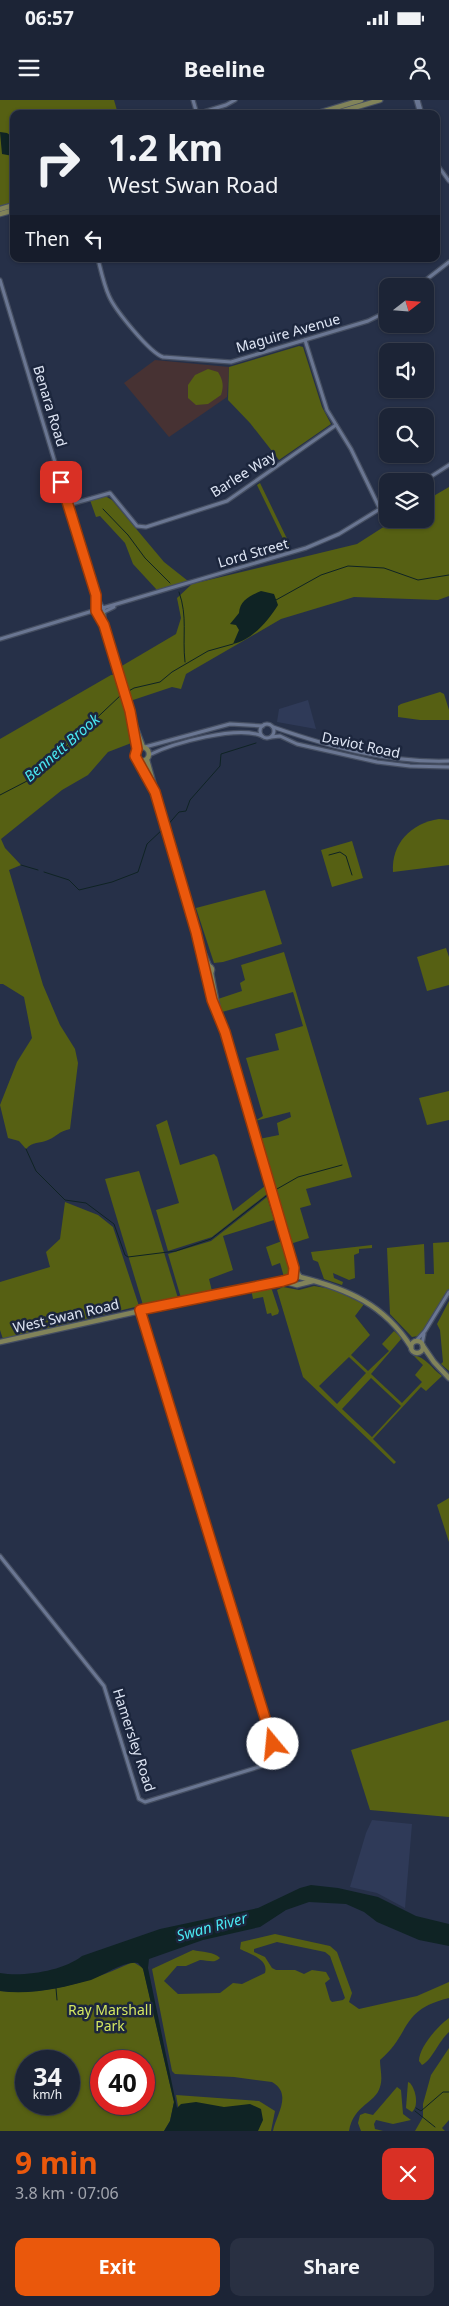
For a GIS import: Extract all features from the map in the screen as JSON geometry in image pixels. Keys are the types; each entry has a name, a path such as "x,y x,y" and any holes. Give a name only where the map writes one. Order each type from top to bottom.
{"main road":[{"path":"328,110 361,100"},
{"path":"346,110 380,100"},
{"name":"Benara Road","path":"99,612 131,716 137,749 135,754 139,761"},
{"name":"Benara Road","path":"131,716 148,757"},
{"path":"137,749 144,747"},
{"path":"155,792 139,761 148,757 165,828 208,971 212,1000 219,1015 296,1278 300,1284 314,1281"},
{"path":"296,1278 335,1286 357,1296 409,1338 422,1345 447,1376"},
{"name":"West Swan Road","path":"0,1342 140,1310 296,1278"},
{"path":"388,1321 411,1347 427,1357 447,1376"},
{"path":"411,1347 416,1341"},
{"path":"417,1352 422,1350 422,1345"}],"street":[{"path":"210,110 235,100"},
{"path":"440,169 449,181"},
{"name":"Maguire Avenue","path":"99,262 111,300 148,346 159,356 230,362 374,319 379,316"},
{"path":"428,278 449,262"},
{"name":"Benara Road","path":"0,280 96,595 99,612"},
{"path":"305,340 322,399 351,449 379,507"},
{"name":"Barlee Way","path":"68,505 110,493 137,526 146,527 164,522 227,501 336,425"},
{"path":"434,475 449,465"},
{"name":"Lord Street","path":"0,639 99,612 306,548 339,534 379,510"},
{"name":"Benara Road","path":"96,595 102,607 99,612"},
{"name":"Lord Street","path":"99,612 102,607 117,605"},
{"path":"144,747 230,724 263,726 267,724 273,727 274,731 271,737 251,732 222,734 148,757"},
{"path":"262,736 261,729 263,726"},
{"name":"Daviot Road","path":"273,727 365,754 411,760 449,761"},
{"name":"Daviot Road","path":"271,737 280,736 297,744 384,763 449,767"},
{"path":"416,1341 425,1331 449,1292"},
{"name":"Hamersley Road","path":"0,1556 104,1686 140,1799 145,1802 273,1763 277,1760 140,1310"},
{"path":"422,1345 425,1331"}],"shaded area":[{"path":"155,360 229,367 227,397 169,437 124,383"},
{"path":"308,700 316,729 277,722 279,709"},
{"path":"372,1820 412,1824 405,1908 377,1893 350,1887 366,1833"}],"green space":[{"path":"0,100 114,100 117,110 10,110 10,203 0,206"},
{"path":"299,346 303,347 322,407 331,424 279,460 250,423 228,400 229,367"},
{"path":"208,369 218,372 220,375 223,386 221,395 208,404 196,405 188,398 188,385 195,375"},
{"path":"260,483 290,545 287,547 257,485"},
{"path":"449,487 449,596 438,600 354,597 281,619 186,674 181,689 172,687 130,701 120,667 176,634 181,618 177,598 192,584 357,544 382,528 434,528 434,496"},
{"path":"105,496 112,500 164,562 188,581 157,590 133,564 125,543 100,516 96,517 90,500"},
{"path":"111,675 115,675 134,742 108,752 88,775 62,790 1,839 5,848 21,865 9,870 43,985 60,1025 75,1049 78,1063 70,1129 62,1131 48,1140 31,1145 26,1149 19,1141 8,1138 0,1105 17,1062 32,1038 24,997 0,984 0,739"},
{"path":"440,692 444,694 449,710 449,720 420,720 398,717 398,706 401,704"},
{"path":"439,819 449,820 449,865 393,872 395,852 405,836 420,825"},
{"path":"352,841 363,878 332,887 321,850"},
{"path":"265,890 282,944 214,963 196,908"},
{"path":"446,948 449,957 449,985 427,991 417,957"},
{"path":"284,952 352,1177 306,1189 311,1205 300,1208 309,1238 290,1244 259,1139 279,1135 277,1123 291,1117 290,1112 255,1121 263,1116 246,1058 279,1050 275,1034 303,1026 293,992 222,1012 218,999 242,991 240,983 245,980 241,965"},
{"path":"449,1091 449,1120 427,1125 419,1098"},
{"path":"167,1120 180,1165 214,1154 217,1157 233,1211 265,1186 267,1194 212,1237 168,1251 156,1210 179,1203 156,1125"},
{"path":"139,1171 178,1298 143,1305 105,1179"},
{"path":"267,1197 274,1220 223,1236 233,1270 209,1279 212,1291 181,1298 168,1254 211,1241"},
{"path":"65,1202 98,1215 113,1227 139,1306 3,1339 0,1330 0,1282 50,1267 46,1252 60,1239"},
{"path":"282,1241 291,1271 290,1275 284,1277 280,1263 272,1266 266,1247"},
{"path":"449,1242 449,1289 423,1332 418,1336 412,1337 390,1314 387,1248 424,1244 425,1274 434,1274 433,1243"},
{"path":"372,1245 372,1248 359,1249 359,1253 354,1255 355,1278 349,1280 333,1273 334,1278 343,1282 342,1285 324,1279 318,1262 313,1260 311,1252"},
{"path":"269,1286 279,1311 278,1314 272,1316 271,1313 267,1314 263,1297 253,1299 251,1289"},
{"path":"314,1286 332,1289 364,1304 355,1316 370,1335 351,1355 368,1371 389,1351 382,1344 394,1331 402,1338 371,1374 402,1403 422,1382 415,1375 423,1365 413,1355 425,1360 442,1376 426,1391 421,1387 373,1439 396,1462 394,1464 303,1377 277,1290 283,1287 299,1290","holes":["349,1357 366,1373 337,1404 319,1386","371,1378 401,1406 372,1437 342,1409"]},
{"path":"449,1301 449,1371 441,1364 443,1362 440,1330 437,1324"},
{"path":"449,1498 449,1542 437,1505"},
{"path":"449,1720 449,1817 370,1810 351,1750"},
{"path":"275,1934 330,1946 337,1952 352,1993 349,2002 359,2009 417,1996 449,1982 449,1998 433,2003 414,2016 397,2041 380,2060 380,2087 374,2097 355,2115 349,2131 273,2131 282,2105 282,2099 281,2092 272,2082 234,2077 175,2074 172,2071 152,1969 193,1950 215,1954 220,1958 215,1961 200,1960 186,1966 177,1966 164,1981 178,1994 220,1993 233,1983 242,1984 265,1973 264,1964 261,1961 240,1949 241,1942","holes":["277,1942 325,1952 330,1956 345,1998 343,2000 332,2002 330,2000 325,1983 330,1979 326,1972 312,1970 304,1974 295,1970 276,1970 272,1968 265,1957 254,1952 254,1949"]},
{"name":"Ray Marshall Park","path":"133,1962 143,1968 174,2102 170,2121 164,2131 0,2131 0,1991 17,1992 52,1989 101,1975"},
{"path":"449,2018 449,2032 426,2063 422,2065 419,2061 422,2049 435,2031"},
{"path":"449,2048 449,2120 442,2128 445,2131 415,2131 423,2117 423,2104 431,2075"},
{"path":"408,2082 412,2086 416,2098 412,2112 406,2108"},
{"path":"397,2087 401,2090 403,2114 411,2120 393,2124 376,2120 374,2124 375,2129 383,2131 361,2131 358,2123 360,2115 365,2113 373,2115"},
{"path":"176,2095 259,2101 275,2111 271,2131 170,2131 179,2112"}],"water":[{"path":"0,132 10,135 10,155 2,154"},
{"path":"261,591 274,594 278,605 265,623 253,634 233,644 239,630 236,625 230,624 239,613 241,605 249,597"},
{"name":"Swan River","path":"311,1885 338,1888 378,1897 416,1916 449,1924 449,1946 419,1940 377,1922 364,1912 346,1904 309,1902 286,1910 260,1927 203,1940 149,1959 148,1968 177,2108 181,2104 196,2102 224,2107 250,2104 261,2109 263,2120 258,2131 164,2131 170,2121 174,2102 143,1969 138,1963 126,1964 91,1980 58,1988 23,1992 0,1991 0,1973 43,1972 65,1966 82,1956 160,1929 258,1908 300,1888"}],"waterway":[{"path":"103,509 128,535 145,558 170,583"},
{"name":"Bennett Brook","path":"276,600 321,575 348,566 384,568 418,580 449,575"},
{"path":"179,592 184,618 185,662"},
{"name":"Bennett Brook","path":"127,692 134,688 160,682 172,672 208,651 233,644"},
{"name":"Bennett Brook","path":"0,795 27,781 38,766 66,747 121,695"},
{"path":"166,827 179,812 186,811 190,800 220,766 221,754 256,743"},
{"path":"44,872 69,880 79,890 112,882 138,872 147,844 163,829"},
{"path":"329,855 340,852 346,856 352,875"},
{"path":"21,865 38,870"},
{"path":"26,1149 36,1171 65,1200 86,1203 114,1224 125,1255 128,1257 176,1251 211,1239 266,1196"},
{"path":"277,1189 298,1177 342,1165"},
{"path":"56,1988 57,2000"},
{"path":"416,2108 421,2111 443,2092 449,2092"},
{"path":"415,2111 435,2127"}],"route":[{"path":"61,482 96,595 96,612 99,614 104,625 130,711 137,749 135,756 155,792 196,932 205,972 210,983 212,1000 225,1032 294,1268 294,1277 283,1281 140,1310 273,1744"}]}
